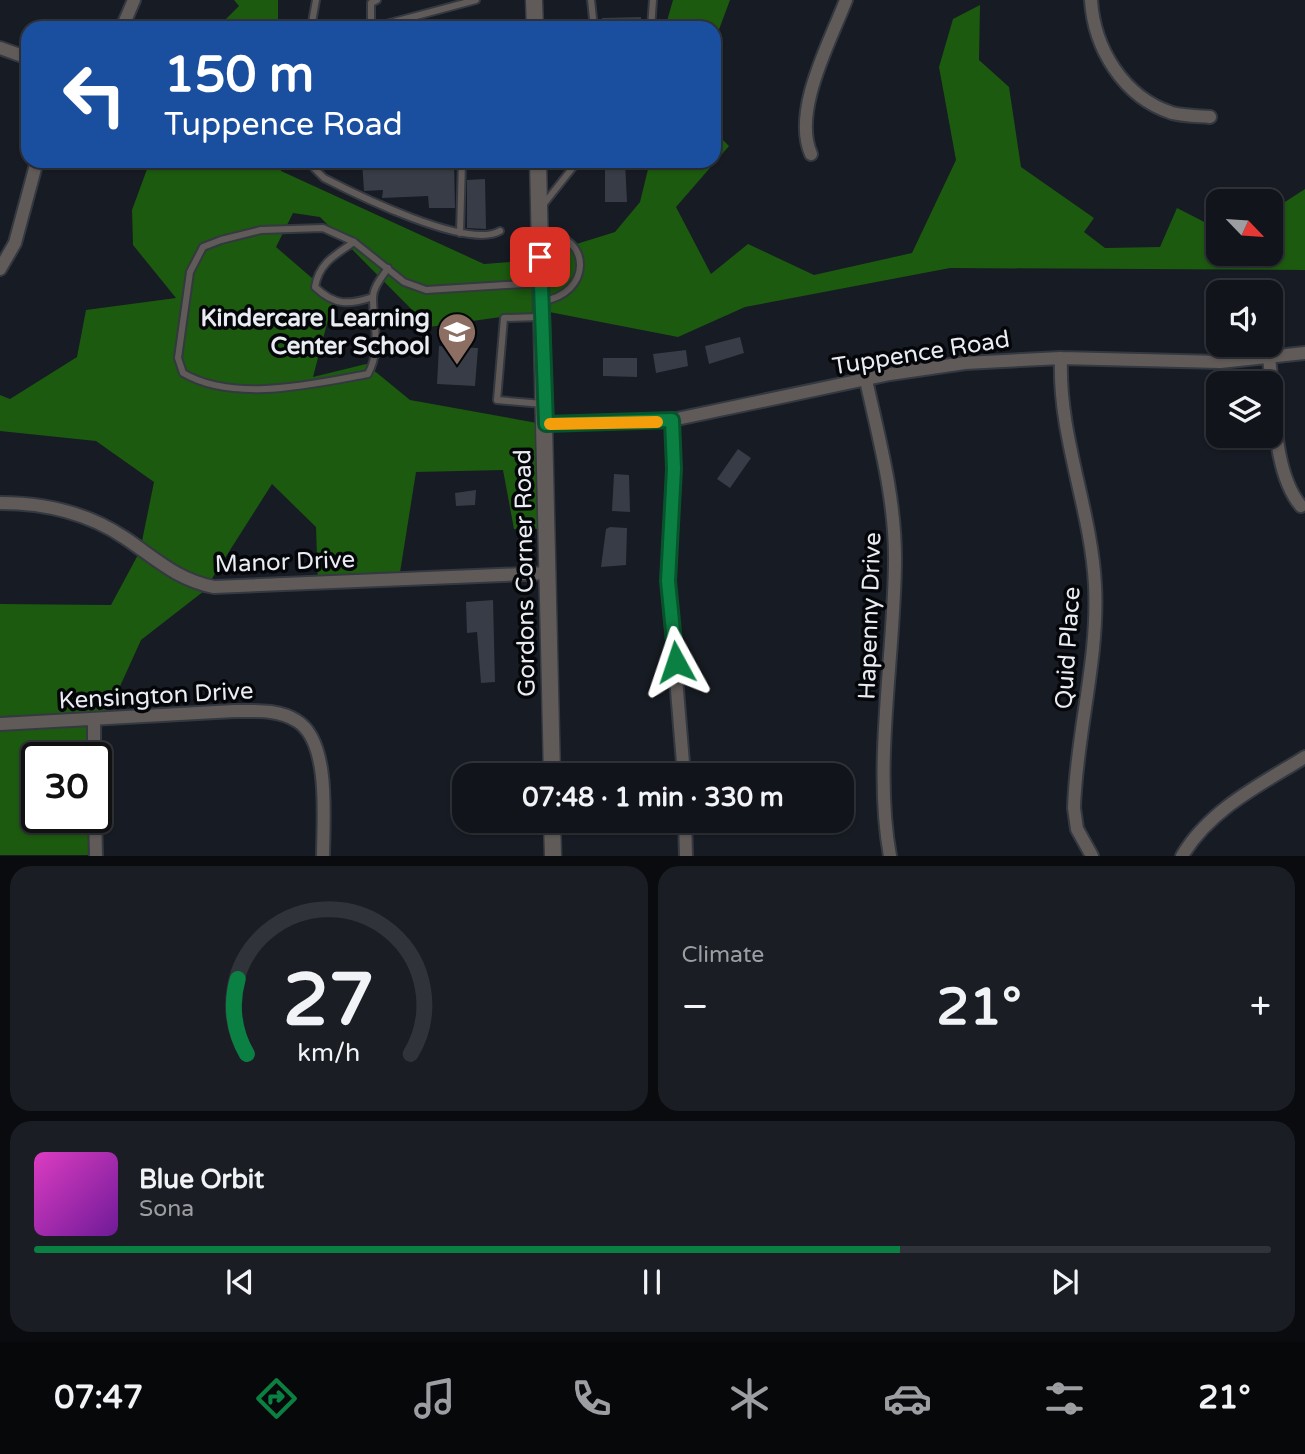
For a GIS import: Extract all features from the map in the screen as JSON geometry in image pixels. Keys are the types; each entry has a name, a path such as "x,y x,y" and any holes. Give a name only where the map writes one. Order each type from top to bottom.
{"street":[{"path":"125,21 134,0"},
{"path":"534,0 535,21"},
{"path":"811,154 805,131 808,100 846,0"},
{"path":"1091,0 1101,47 1127,83 1168,111 1210,117"},
{"path":"0,48 21,56"},
{"path":"0,269 15,243 35,168"},
{"name":"Gordons Corner Road","path":"538,168 546,424 551,763"},
{"name":"Tuppence Road","path":"546,424 672,420 866,380 965,363 1061,358 1197,363 1305,353"},
{"name":"Quid Place","path":"1061,358 1062,408 1094,569 1094,631 1074,808 1077,829 1092,856"},
{"path":"1269,358 1282,467 1292,495 1301,506"},
{"name":"Hapenny Drive","path":"866,380 894,513 895,559 884,793 890,856"},
{"path":"672,420 674,469 668,581 683,763"},
{"name":"Manor Drive","path":"0,503 36,505 82,516 124,537 180,577 214,587 549,573"},
{"name":"Kensington Drive","path":"0,724 260,711 278,713 298,721 316,746 320,764 323,856"},
{"path":"93,719 94,742"},
{"path":"1182,856 1203,827 1220,811 1305,757"},
{"path":"95,833 96,856"},
{"path":"552,833 553,856"},
{"path":"685,833 686,856"}],"lane":[{"path":"312,21 316,0"},
{"path":"363,0 374,1 372,21"},
{"path":"394,21 476,0"},
{"path":"591,0 593,21"},
{"path":"652,21 653,0"},
{"path":"316,168 318,174 349,190 460,233 477,237 500,232"},
{"path":"460,233 462,168"},
{"path":"539,209 557,192 573,168"},
{"path":"388,268 373,297 377,322 376,358 368,374 290,388 215,386 198,382 183,373 178,358 181,321 190,272 204,247 261,230 323,228 354,242 388,268 404,282 426,290 541,282"},
{"path":"540,232 564,237 576,246 579,255 577,279 571,289 541,309 504,318 497,400 544,404"},
{"path":"354,242 326,262 317,273 315,287 323,295 351,304 373,297"}],"green space":[{"path":"234,0 278,0 278,21 224,21 239,6"},
{"path":"673,0 730,0 721,24 721,21 667,21"},
{"path":"980,5 979,60 1009,87 1021,167 1094,218 1084,232 1105,248 1160,247 1177,208 1206,223 1206,266 1283,266 1283,203 1305,189 1305,270 950,268 745,307 678,337 544,311 429,327 320,217 293,213 276,247 334,297 313,377 366,364 410,400 548,425 551,529 514,529 503,470 416,472 398,585 318,589 316,527 272,484 204,591 141,640 102,726 102,742 21,742 21,833 100,833 100,855 0,855 0,604 111,605 140,551 154,482 96,441 0,431 0,395 10,399 77,357 86,310 176,298 133,245 132,210 147,168 281,168 281,171 484,264 522,261 615,232 640,202 648,168 710,168 676,207 711,274 748,244 814,275 912,253 956,160 939,67 953,19"},
{"path":"721,138 729,146 721,155"}],"building":[{"path":"641,17 641,21 602,21 602,18"},
{"path":"362,168 454,168 455,208 429,208 428,196 382,198 383,190 364,191"},
{"path":"605,168 625,168 627,202 605,202"},
{"path":"485,179 486,229 467,228 467,180"},
{"path":"740,337 744,353 709,364 705,346"},
{"name":"Kindercare Learning Center School","path":"439,346 478,348 475,386 437,384"},
{"path":"686,350 688,366 656,373 653,354"},
{"path":"603,358 637,358 637,377 603,376"},
{"path":"738,449 751,458 730,488 717,479"},
{"path":"614,474 629,475 630,512 612,511"},
{"path":"476,490 475,505 456,506 455,493"},
{"path":"627,528 626,565 601,567 606,529"},
{"path":"493,600 495,682 481,683 477,632 467,633 466,602"}],"slow traffic":[{"path":"550,424 657,422"}],"place":[{"name":"Kindercare Learning Center School","path":"457,366"}],"route":[{"path":"540,257 546,424 672,420 674,469 668,581 676,662"}]}
